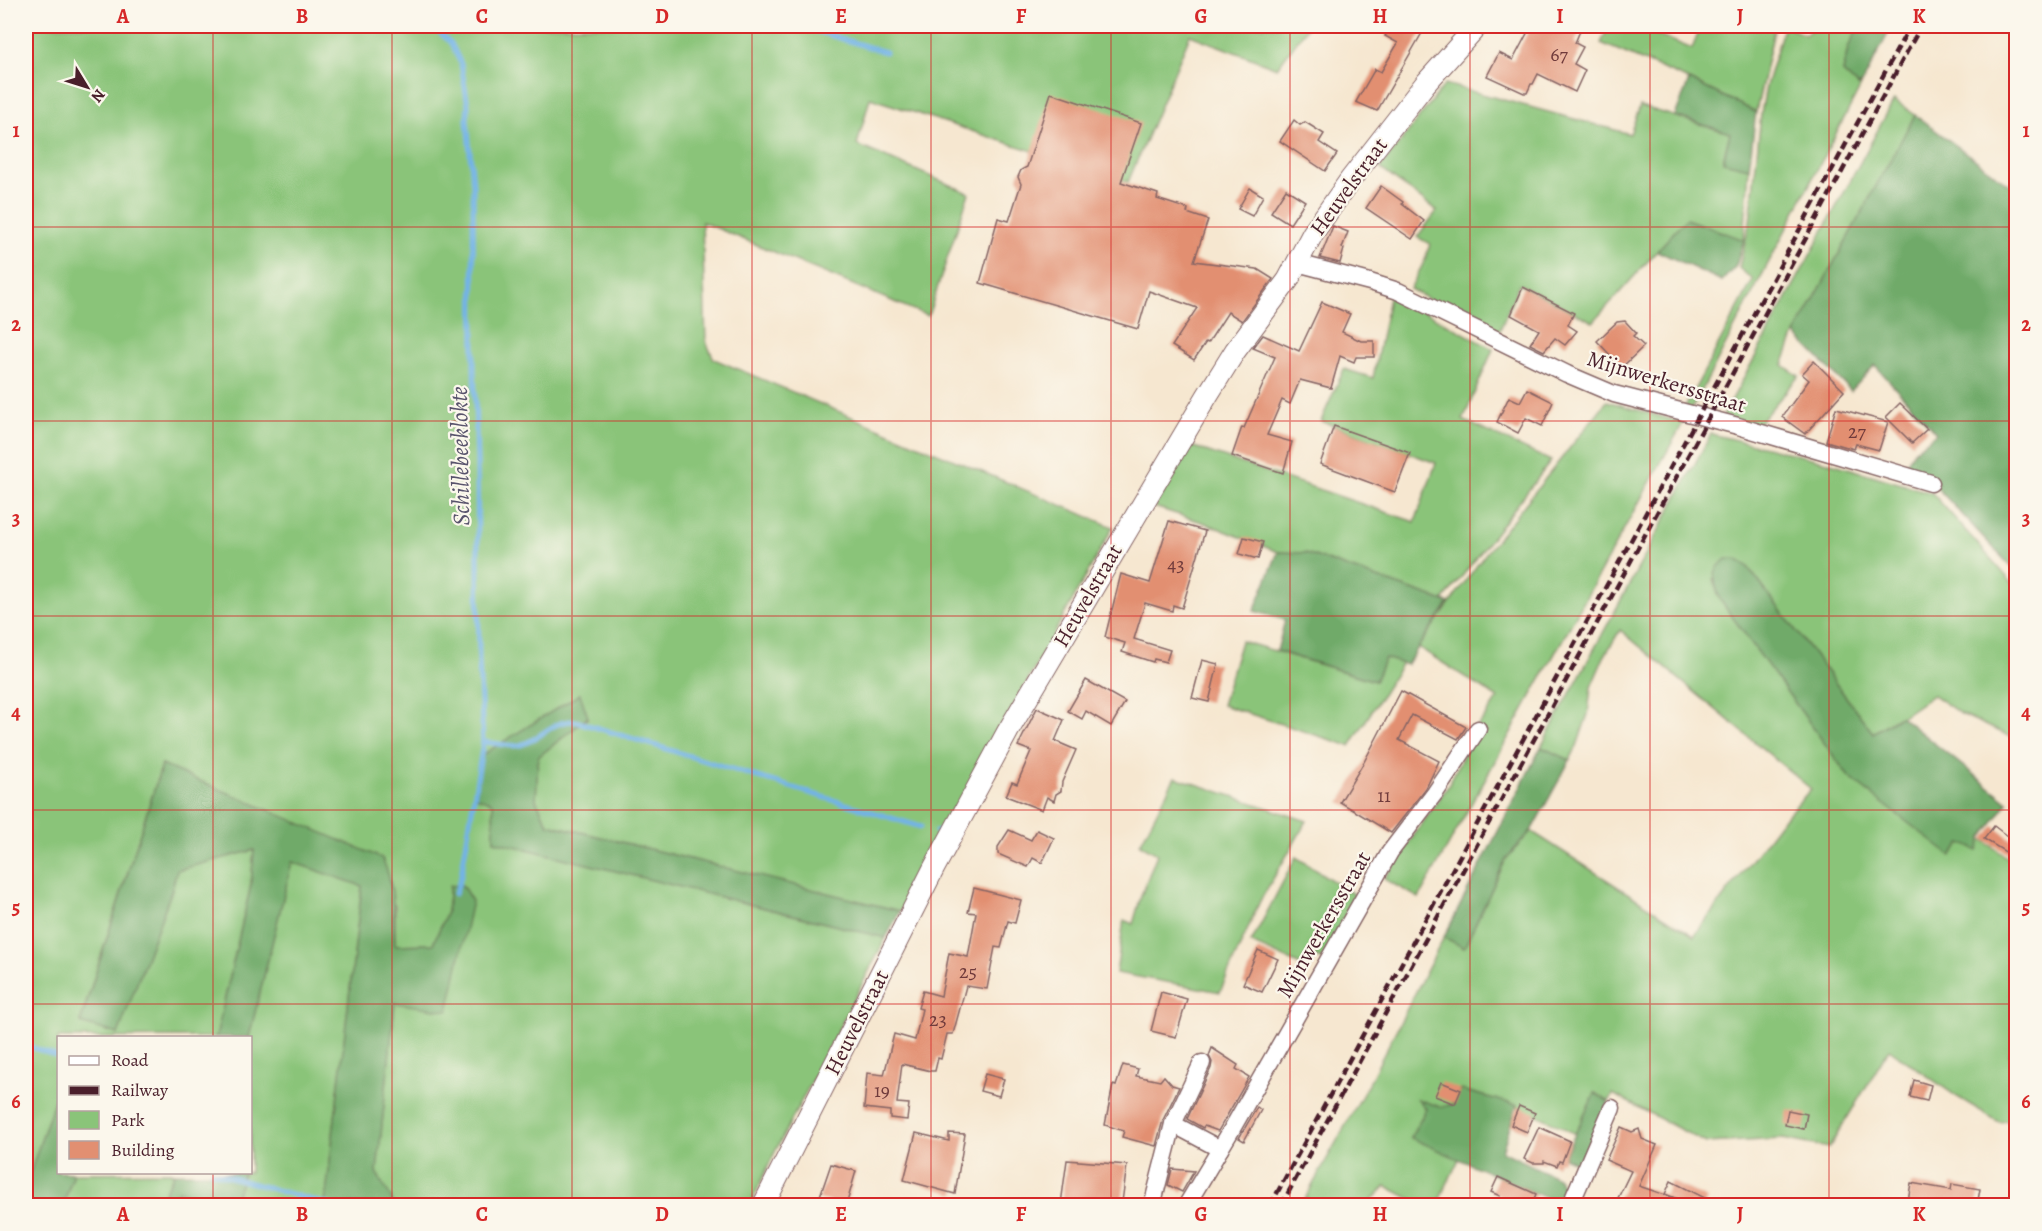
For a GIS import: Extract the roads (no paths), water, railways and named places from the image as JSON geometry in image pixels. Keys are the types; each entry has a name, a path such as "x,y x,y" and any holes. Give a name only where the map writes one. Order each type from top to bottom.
{"street":[{"name":"Heuvelstraat","path":"763,1206 934,868 1008,730 1205,398 1235,351 1276,297 1313,233 1350,180 1425,84 1477,26"},
{"name":"Mijnwerkersstraat","path":"1297,263 1398,291 1567,374 1614,394 1738,426 1931,483"},
{"name":"Mijnwerkersstraat","path":"1186,1206 1390,852 1435,793 1478,729"},
{"path":"1152,1206 1173,1124 1202,1063"},
{"path":"1570,1206 1612,1108"},
{"path":"1173,1124 1220,1149"}],"waterway":[{"name":"Schillebeeklokte","path":"432,26 451,43 461,64 468,105 467,120 473,185 479,661 483,743 461,876 455,894"},
{"path":"800,26 885,52"},
{"path":"483,742 520,745 559,723 575,721 921,827"},
{"path":"26,1045 57,1057"},
{"path":"219,1174 333,1206"}],"railway":[{"path":"1270,1206 1910,26"},
{"path":"1281,1206 1921,26"}]}
